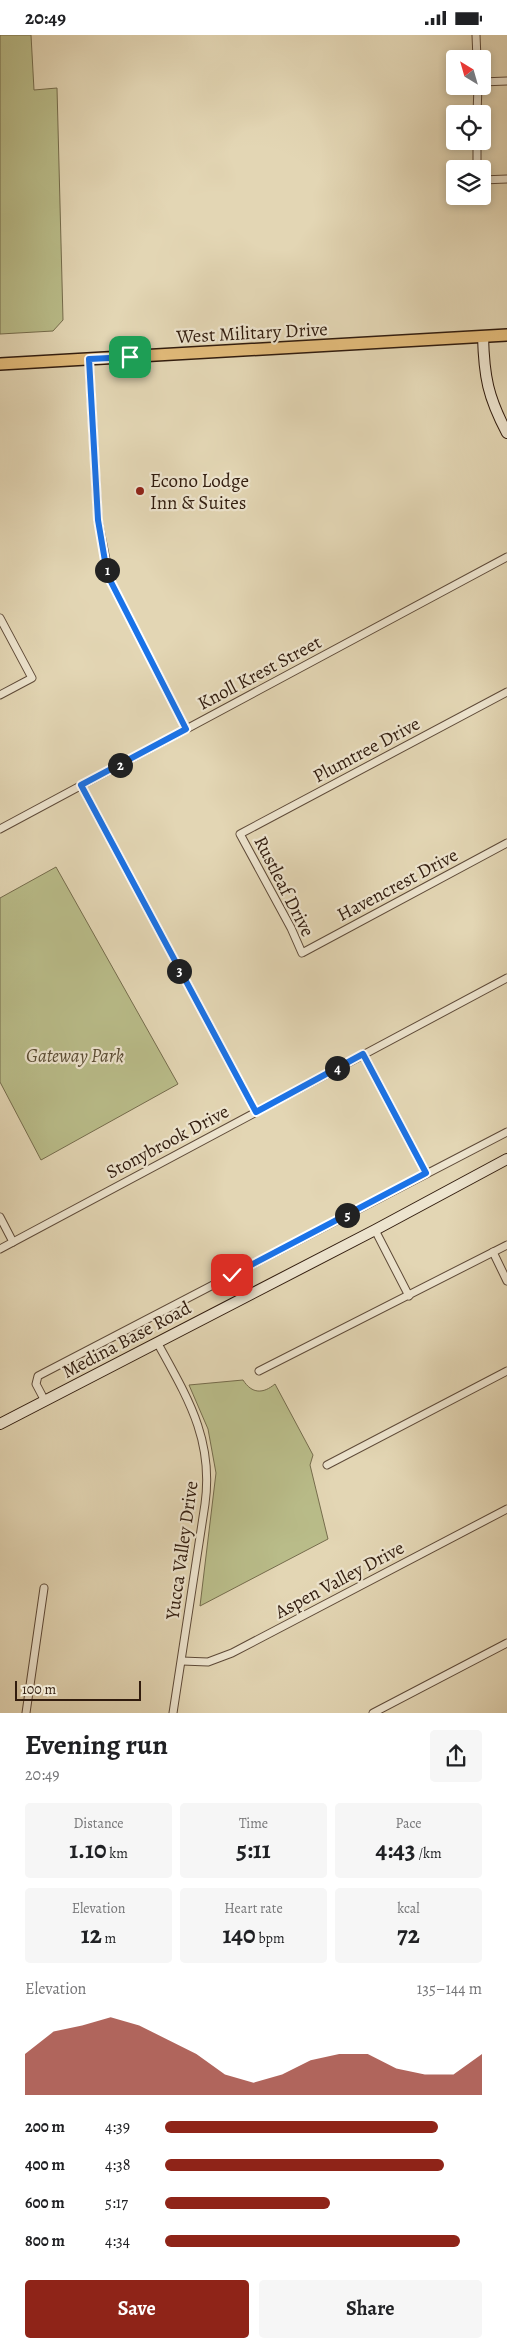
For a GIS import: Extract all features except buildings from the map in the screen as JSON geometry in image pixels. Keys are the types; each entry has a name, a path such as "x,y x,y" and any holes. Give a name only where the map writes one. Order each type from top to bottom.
{"main road":[{"name":"West Military Drive","path":"0,364 507,335"}],"street":[{"path":"476,35 476,50"},
{"path":"491,82 507,81"},
{"path":"491,180 507,179"},
{"path":"483,336 484,368 488,389 507,433"},
{"path":"89,359 98,520 105,561 110,580 186,729"},
{"name":"Knoll Krest Street","path":"0,829 507,557"},
{"path":"0,618 32,678 0,695"},
{"name":"Plumtree Drive","path":"240,834 507,692"},
{"path":"81,785 256,1112"},
{"name":"Rustleaf Drive","path":"240,834 291,928 302,953"},
{"name":"Havencrest Drive","path":"302,953 507,843"},
{"name":"Stonybrook Drive","path":"0,1249 507,978"},
{"path":"363,1054 426,1173"},
{"path":"45,1401 36,1384 38,1376 507,1132"},
{"name":"Medina Base Road","path":"0,1425 375,1230 507,1159"},
{"path":"0,1217 13,1242"},
{"path":"375,1230 409,1296"},
{"path":"259,1371 507,1245"},
{"path":"493,1252 507,1281"},
{"name":"Yucca Valley Drive","path":"157,1342 197,1419 204,1441 207,1464 207,1489 174,1713"},
{"path":"327,1465 507,1371"},
{"name":"Aspen Valley Drive","path":"182,1661 208,1662 232,1653 507,1509"},
{"path":"26,1713 44,1588"},
{"path":"373,1713 507,1643"}],"green space":[{"path":"0,35 31,35 34,90 57,88 63,320 53,331 0,334"},
{"name":"Gateway Park","path":"56,867 178,1084 41,1160 0,1082 0,898"},
{"path":"243,1380 250,1388 258,1391 266,1390 275,1384 313,1455 310,1465 328,1539 200,1606 216,1473 208,1429 189,1385"}],"place":[{"name":"Econo Lodge Inn & Suites","path":"140,491"}],"route":[{"path":"130,357 89,359 98,520 101,542 110,580 186,729 81,785 256,1112 363,1054 426,1173 232,1275"}]}
